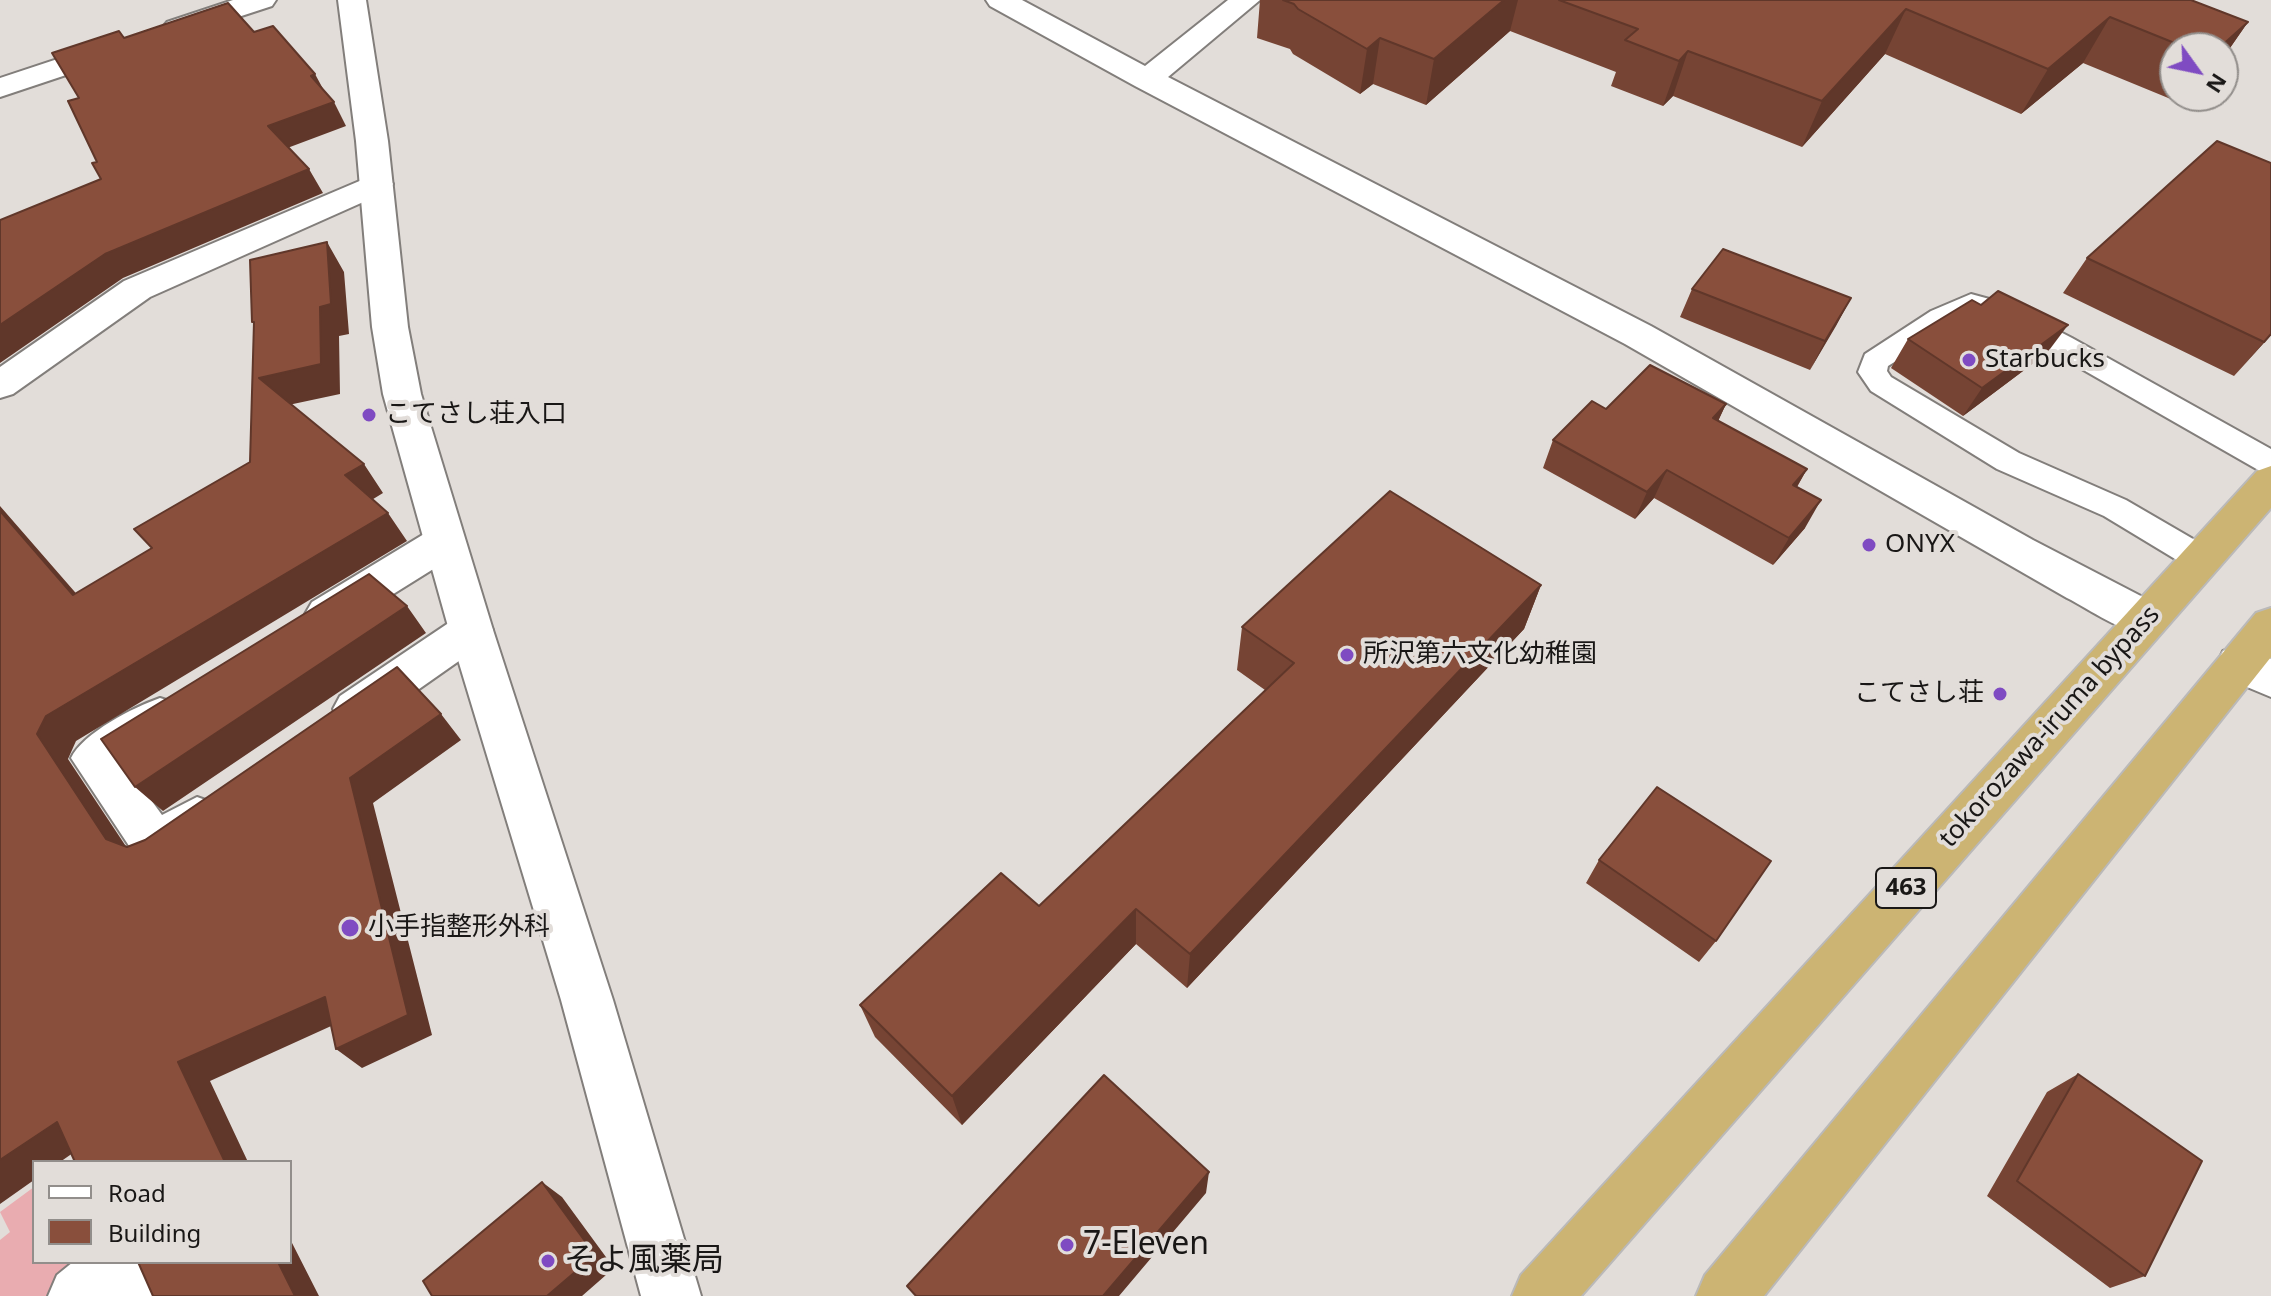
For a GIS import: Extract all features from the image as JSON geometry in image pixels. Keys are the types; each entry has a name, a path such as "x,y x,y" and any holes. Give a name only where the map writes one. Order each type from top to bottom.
{"highway":[{"name":"tokorozawa-iruma bypass","path":"1542,1296 2271,481"},
{"path":"1726,1296 2255,672 2271,625"}],"street":[{"path":"0,88 262,0"},
{"path":"352,0 376,184 390,327 402,394 444,542 587,1000 671,1296"},
{"path":"1000,0 1146,80 1393,205 1641,337 2068,580 2147,619"},
{"path":"1146,80 1246,0"},
{"path":"0,385 137,289 376,184"},
{"path":"296,633 444,542"},
{"path":"327,729 471,630"},
{"path":"188,700 94,758 156,846 235,792"},
{"path":"78,1296 117,1264"},
{"path":"118,1264 133,1296"}],"lane":[{"path":"2201,559 2115,508 2008,461 1881,384 1872,372 1875,361 1931,324 1971,303 1994,310 2048,338 2271,463"}],"shaded area":[{"path":"32,1188 32,1264 116,1264 86,1296 0,1296 0,1240 10,1232 0,1212"}],"building":[{"path":"1283,0 1504,0 1434,59 1380,38 1367,49"},
{"path":"1559,0 2191,0 2248,22 2237,32 2159,32 2159,37 2110,17 2048,69 1906,9 1822,101 1688,51 1679,61 1625,40 1638,29"},
{"path":"228,3 254,32 273,26 315,74 311,76 334,102 268,126 309,169 105,254 0,325 0,220 101,179 92,163 97,162 68,101 79,98 52,53 119,31 124,38"},
{"path":"2217,141 2271,163 2271,334 2264,342 2087,258"},
{"path":"327,242 331,304 320,307 321,364 259,378 364,464 345,475 388,513 46,716 37,734 106,839 127,847 145,840 397,667 441,714 350,778 408,1015 336,1049 325,997 178,1062 224,1160 74,1160 57,1122 0,1160 0,511 73,595 152,548 134,529 250,462 254,322 250,260"},
{"path":"1723,249 1851,298 1825,341 1692,289"},
{"path":"1998,291 2068,325 1982,388 1908,339 1972,300 1981,305"},
{"path":"1650,365 1726,404 1713,418 1807,469 1793,485 1821,500 1789,538 1667,470 1647,492 1553,440 1592,401 1606,409"},
{"path":"1390,491 1541,585 1190,954 1136,909 952,1096 860,1005 1001,873 1039,906 1294,663 1242,627"},
{"path":"369,574 407,606 135,787 101,739"},
{"path":"1657,787 1771,861 1716,941 1599,860"},
{"path":"2078,1074 2202,1161 2145,1276 2017,1181"},
{"name":"7-Eleven","path":"1104,1075 1209,1172 1103,1296 916,1296 907,1286"},
{"path":"542,1182 595,1255 547,1296 432,1296 423,1281"},
{"path":"139,1264 279,1264 295,1296 153,1296"}],"place":[{"name":"Starbucks","path":"1969,360"},
{"name":"こてさし荘入口","path":"369,415"},
{"name":"ONYX","path":"1869,545"},
{"name":"所沢第六文化幼稚園","path":"1347,655"},
{"name":"こてさし荘","path":"2000,694"},
{"name":"小手指整形外科","path":"350,928"},
{"name":"7-Eleven","path":"1067,1245"},
{"name":"そよ風薬局","path":"548,1261"}]}
